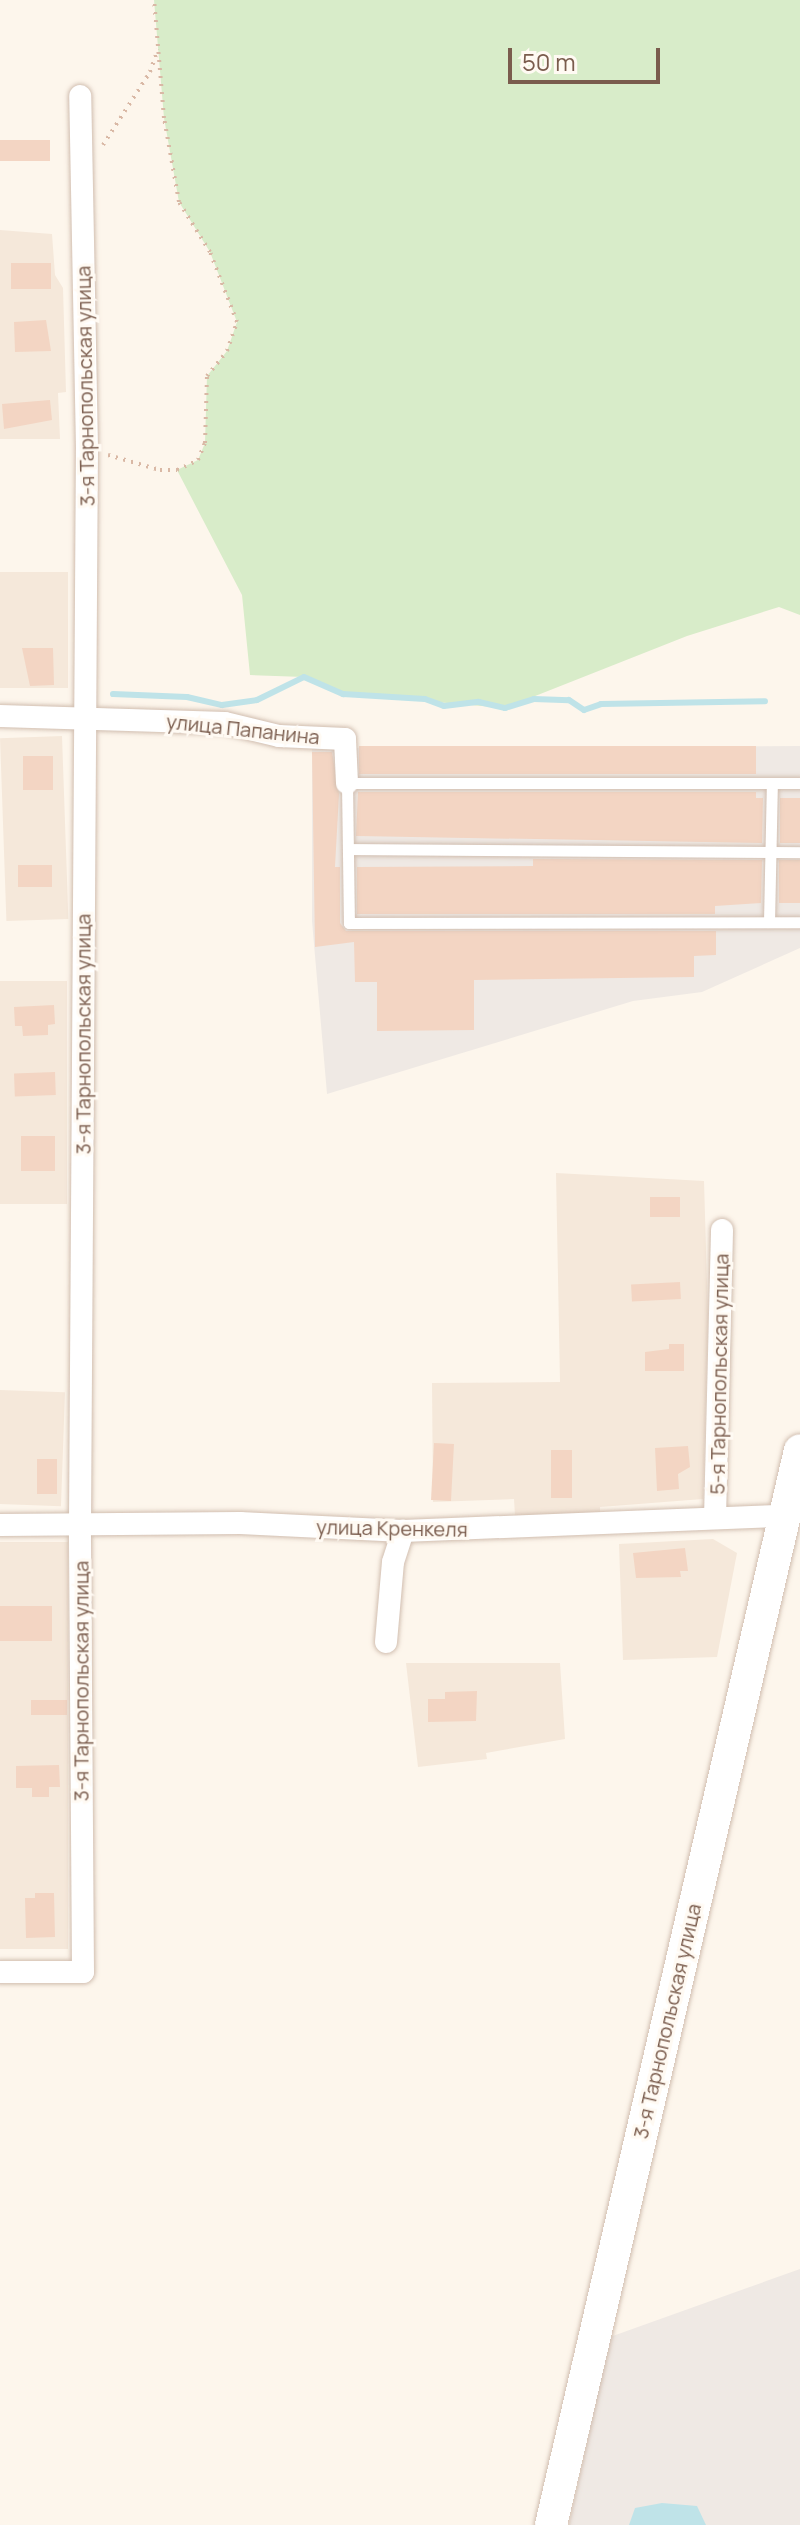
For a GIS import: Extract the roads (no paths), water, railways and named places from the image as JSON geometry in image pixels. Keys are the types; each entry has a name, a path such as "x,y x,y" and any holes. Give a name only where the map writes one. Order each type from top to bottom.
{"street":[{"name":"3-я Тарнопольская улица","path":"0,1972 83,1972 80,1524 87,449 80,96"},
{"name":"улица Папанина","path":"0,716 85,716 225,723 279,736 345,739 347,783"},
{"name":"5-я Тарнопольская улица","path":"715,1518 722,1230"},
{"name":"3-я Тарнопольская улица","path":"551,2525 800,1450"},
{"name":"улица Кренкеля","path":"0,1525 240,1523 403,1531 783,1516"},
{"path":"386,1642 393,1562 403,1531"}],"lane":[{"path":"800,783 347,783 349,923 800,922"},
{"path":"769,922 772,783"},
{"path":"348,849 800,852"}],"water":[{"path":"662,2503 697,2506 706,2525 629,2525 635,2508"}],"waterway":[{"path":"113,694 187,697 222,705 257,700 304,677 343,694 425,699 444,706 479,702 505,708 534,699 569,700 584,710 601,704 765,701"}]}
